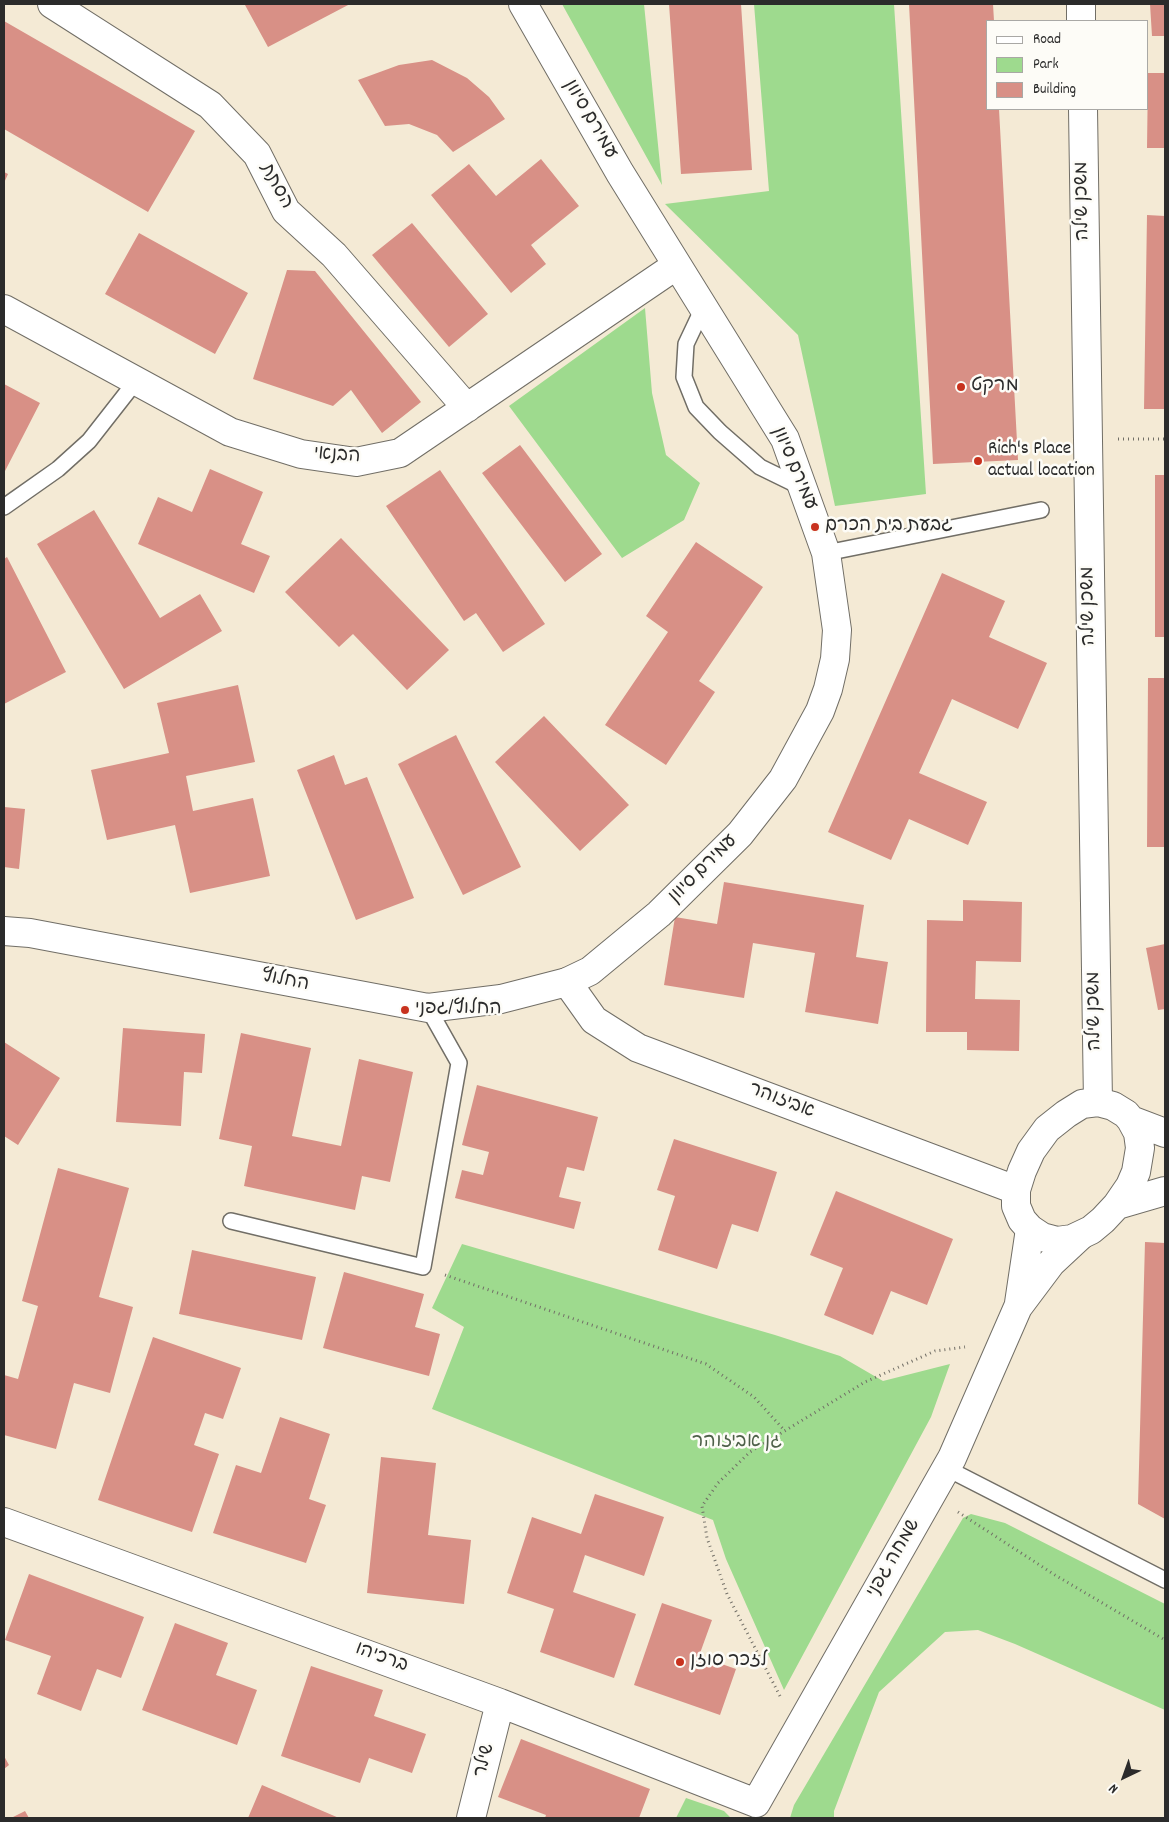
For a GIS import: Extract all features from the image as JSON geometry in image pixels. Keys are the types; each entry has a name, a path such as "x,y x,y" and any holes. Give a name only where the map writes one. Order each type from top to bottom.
{"street":[{"name":"הסתת","path":"52,4 210,105 257,154 286,211 334,255 467,408"},
{"name":"עמירם סיוון","path":"523,4 620,173 785,439 826,553 838,630 835,659 828,689 820,711 783,779 740,834 659,914 590,972 567,982"},
{"path":"1081,4 1081,20"},
{"name":"משכן שילה","path":"1083,110 1098,1102"},
{"name":"הבנאי","path":"4,309 230,432 301,454 356,462 400,453 677,266"},
{"name":"החלוץ","path":"4,931 40,935 428,1008 501,999 567,982"},
{"name":"אביזוהר","path":"567,982 594,1020 638,1048 1016,1190"},
{"path":"1098,1102 1113,1106 1126,1114 1131,1120 1138,1133 1140,1148 1136,1172 1130,1186 1103,1220 1080,1236 1057,1241 1042,1237 1030,1229 1022,1220 1016,1206 1016,1190 1031,1151 1047,1130 1066,1114 1082,1104 1098,1102"},
{"path":"1131,1120 1165,1133"},
{"path":"1117,1204 1165,1191"},
{"name":"שמחה גפני","path":"1018,1307 1030,1229"},
{"name":"שמחה גפני","path":"758,1810 797,1730 946,1468 1018,1307 1051,1263 1080,1236"},
{"name":"ברכיהו","path":"4,1522 500,1703 758,1810"},
{"name":"שילר","path":"472,1818 500,1703"}],"lane":[{"path":"703,308 686,344 684,376 696,407 720,432 760,467 802,488"},
{"path":"4,507 58,469 89,441 136,381"},
{"path":"826,553 1041,510"},
{"path":"231,1221 423,1267 458,1063 428,1008"},
{"path":"946,1468 1165,1580"}],"path":[{"path":"1088,440 1165,439"},
{"path":"423,1267 706,1364 754,1397 784,1431"},
{"path":"797,1730 726,1594 707,1538 702,1506 718,1483 750,1452 865,1382 935,1351 1003,1342"},
{"path":"931,1494 1055,1575 1165,1640"}],"green space":[{"path":"562,4 644,4 662,185"},
{"path":"754,4 894,4 926,494 835,506 798,335 665,204 769,191"},
{"path":"645,308 652,393 666,455 700,483 684,520 622,558 509,406"},
{"name":"גן אביזוהר","path":"462,1244 775,1335 840,1356 883,1381 950,1364 931,1417 784,1690 726,1559 713,1520 432,1409 464,1327 432,1308"},
{"path":"971,1514 1005,1523 1165,1604 1165,1710 1015,1644 978,1630 945,1632 879,1692 834,1811 834,1818 790,1818 794,1805 963,1518"},
{"path":"686,1798 724,1811 731,1818 676,1818"}],"building":[{"path":"350,4 268,47 245,5"},
{"path":"669,4 741,4 752,170 681,174"},
{"path":"909,4 993,4 994,20 986,20 986,110 999,110 1018,460 933,464"},
{"path":"1150,4 1165,4 1165,36 1152,36"},
{"path":"4,21 195,131 148,212 4,129"},
{"path":"432,60 467,78 489,97 505,119 453,152 437,135 409,124 385,126 358,80 399,65"},
{"path":"1149,73 1165,73 1165,148 1147,148"},
{"path":"541,159 579,206 531,245 546,264 511,293 431,195 469,164 496,196"},
{"path":"4,172 8,174 4,183"},
{"path":"1147,215 1165,216 1165,409 1144,409"},
{"path":"412,223 488,314 449,347 372,255"},
{"path":"139,233 248,293 215,354 105,294"},
{"path":"287,270 315,271 421,402 382,433 351,390 333,406 253,379"},
{"path":"4,384 40,403 4,473"},
{"path":"520,445 602,554 565,582 482,473"},
{"path":"210,469 263,492 241,544 270,556 254,593 138,544 158,497 192,512"},
{"path":"440,470 545,624 503,652 476,613 464,621 386,506"},
{"path":"1155,475 1165,475 1165,637 1155,637"},
{"path":"94,510 160,618 200,594 222,631 124,689 37,544"},
{"path":"341,538 449,650 407,690 353,634 339,647 285,592"},
{"path":"696,542 763,587 699,681 715,692 666,765 605,725 668,632 646,616"},
{"path":"7,557 66,672 4,704 4,559"},
{"path":"942,573 1005,601 989,637 1047,663 1018,729 952,699 919,773 987,802 968,845 909,819 891,860 828,832"},
{"path":"1148,678 1165,678 1165,847 1147,847"},
{"path":"238,685 255,762 186,776 193,811 253,798 270,876 190,893 175,825 107,840 91,770 169,753 157,703"},
{"path":"544,716 629,805 580,851 495,762"},
{"path":"456,735 521,867 463,895 398,764"},
{"path":"334,755 345,785 367,777 414,898 356,920 297,770"},
{"path":"4,807 25,809 19,869 4,867"},
{"path":"724,882 864,905 856,957 888,962 878,1024 805,1012 815,953 753,943 744,998 664,985 675,917 717,924"},
{"path":"963,900 1022,902 1021,962 976,961 975,999 1020,1000 1019,1051 967,1050 967,1032 926,1032 927,920 963,921"},
{"path":"1165,944 1165,1009 1158,1010 1146,948"},
{"path":"123,1028 205,1034 202,1073 184,1072 181,1126 116,1122"},
{"path":"241,1033 311,1048 292,1136 341,1146 359,1059 413,1072 390,1182 362,1176 355,1210 244,1186 252,1146 219,1139"},
{"path":"4,1042 60,1078 18,1145 4,1136"},
{"path":"477,1085 598,1117 584,1171 567,1167 559,1197 581,1202 574,1229 455,1198 462,1170 483,1175 489,1152 462,1145"},
{"path":"674,1139 777,1172 758,1232 732,1224 717,1269 658,1250 675,1196 657,1190"},
{"path":"58,1168 129,1188 99,1297 133,1307 110,1393 74,1383 56,1449 4,1435 4,1375 18,1379 38,1306 22,1301"},
{"path":"836,1191 953,1239 927,1305 891,1291 873,1335 824,1315 843,1268 810,1255"},
{"path":"1145,1242 1165,1243 1165,1519 1138,1504"},
{"path":"192,1250 316,1277 302,1340 179,1314"},
{"path":"344,1272 424,1294 415,1327 440,1334 429,1376 323,1348"},
{"path":"153,1337 241,1368 223,1419 205,1413 194,1445 219,1454 192,1532 98,1500"},
{"path":"280,1417 330,1434 309,1499 326,1505 306,1563 213,1533 236,1465 261,1473"},
{"path":"381,1457 436,1463 428,1535 471,1540 464,1604 367,1593"},
{"path":"595,1494 664,1517 644,1576 585,1555 573,1592 636,1614 614,1678 540,1652 554,1609 507,1593 532,1517 581,1534"},
{"path":"29,1574 144,1617 121,1678 97,1669 81,1711 37,1694 51,1656 5,1640"},
{"name":"לזכר סוזן","path":"662,1603 712,1620 699,1656 736,1669 720,1715 634,1685"},
{"path":"175,1623 228,1643 216,1675 257,1690 237,1745 142,1710"},
{"path":"311,1666 383,1690 374,1716 426,1734 412,1773 369,1758 360,1783 281,1756"},
{"path":"521,1739 650,1789 639,1818 545,1818 546,1815 498,1797"},
{"path":"4,1756 9,1765 4,1769"},
{"path":"262,1785 339,1818 248,1818"},
{"path":"25,1811 29,1818 11,1818"}],"place":[{"name":"מרקט","path":"961,387"},
{"name":"Rich's Place actual location","path":"978,461"},
{"name":"גבעת בית הכרם","path":"815,527"},
{"name":"החלוץ/גפני","path":"405,1010"},
{"name":"לזכר סוזן","path":"680,1662"}]}
